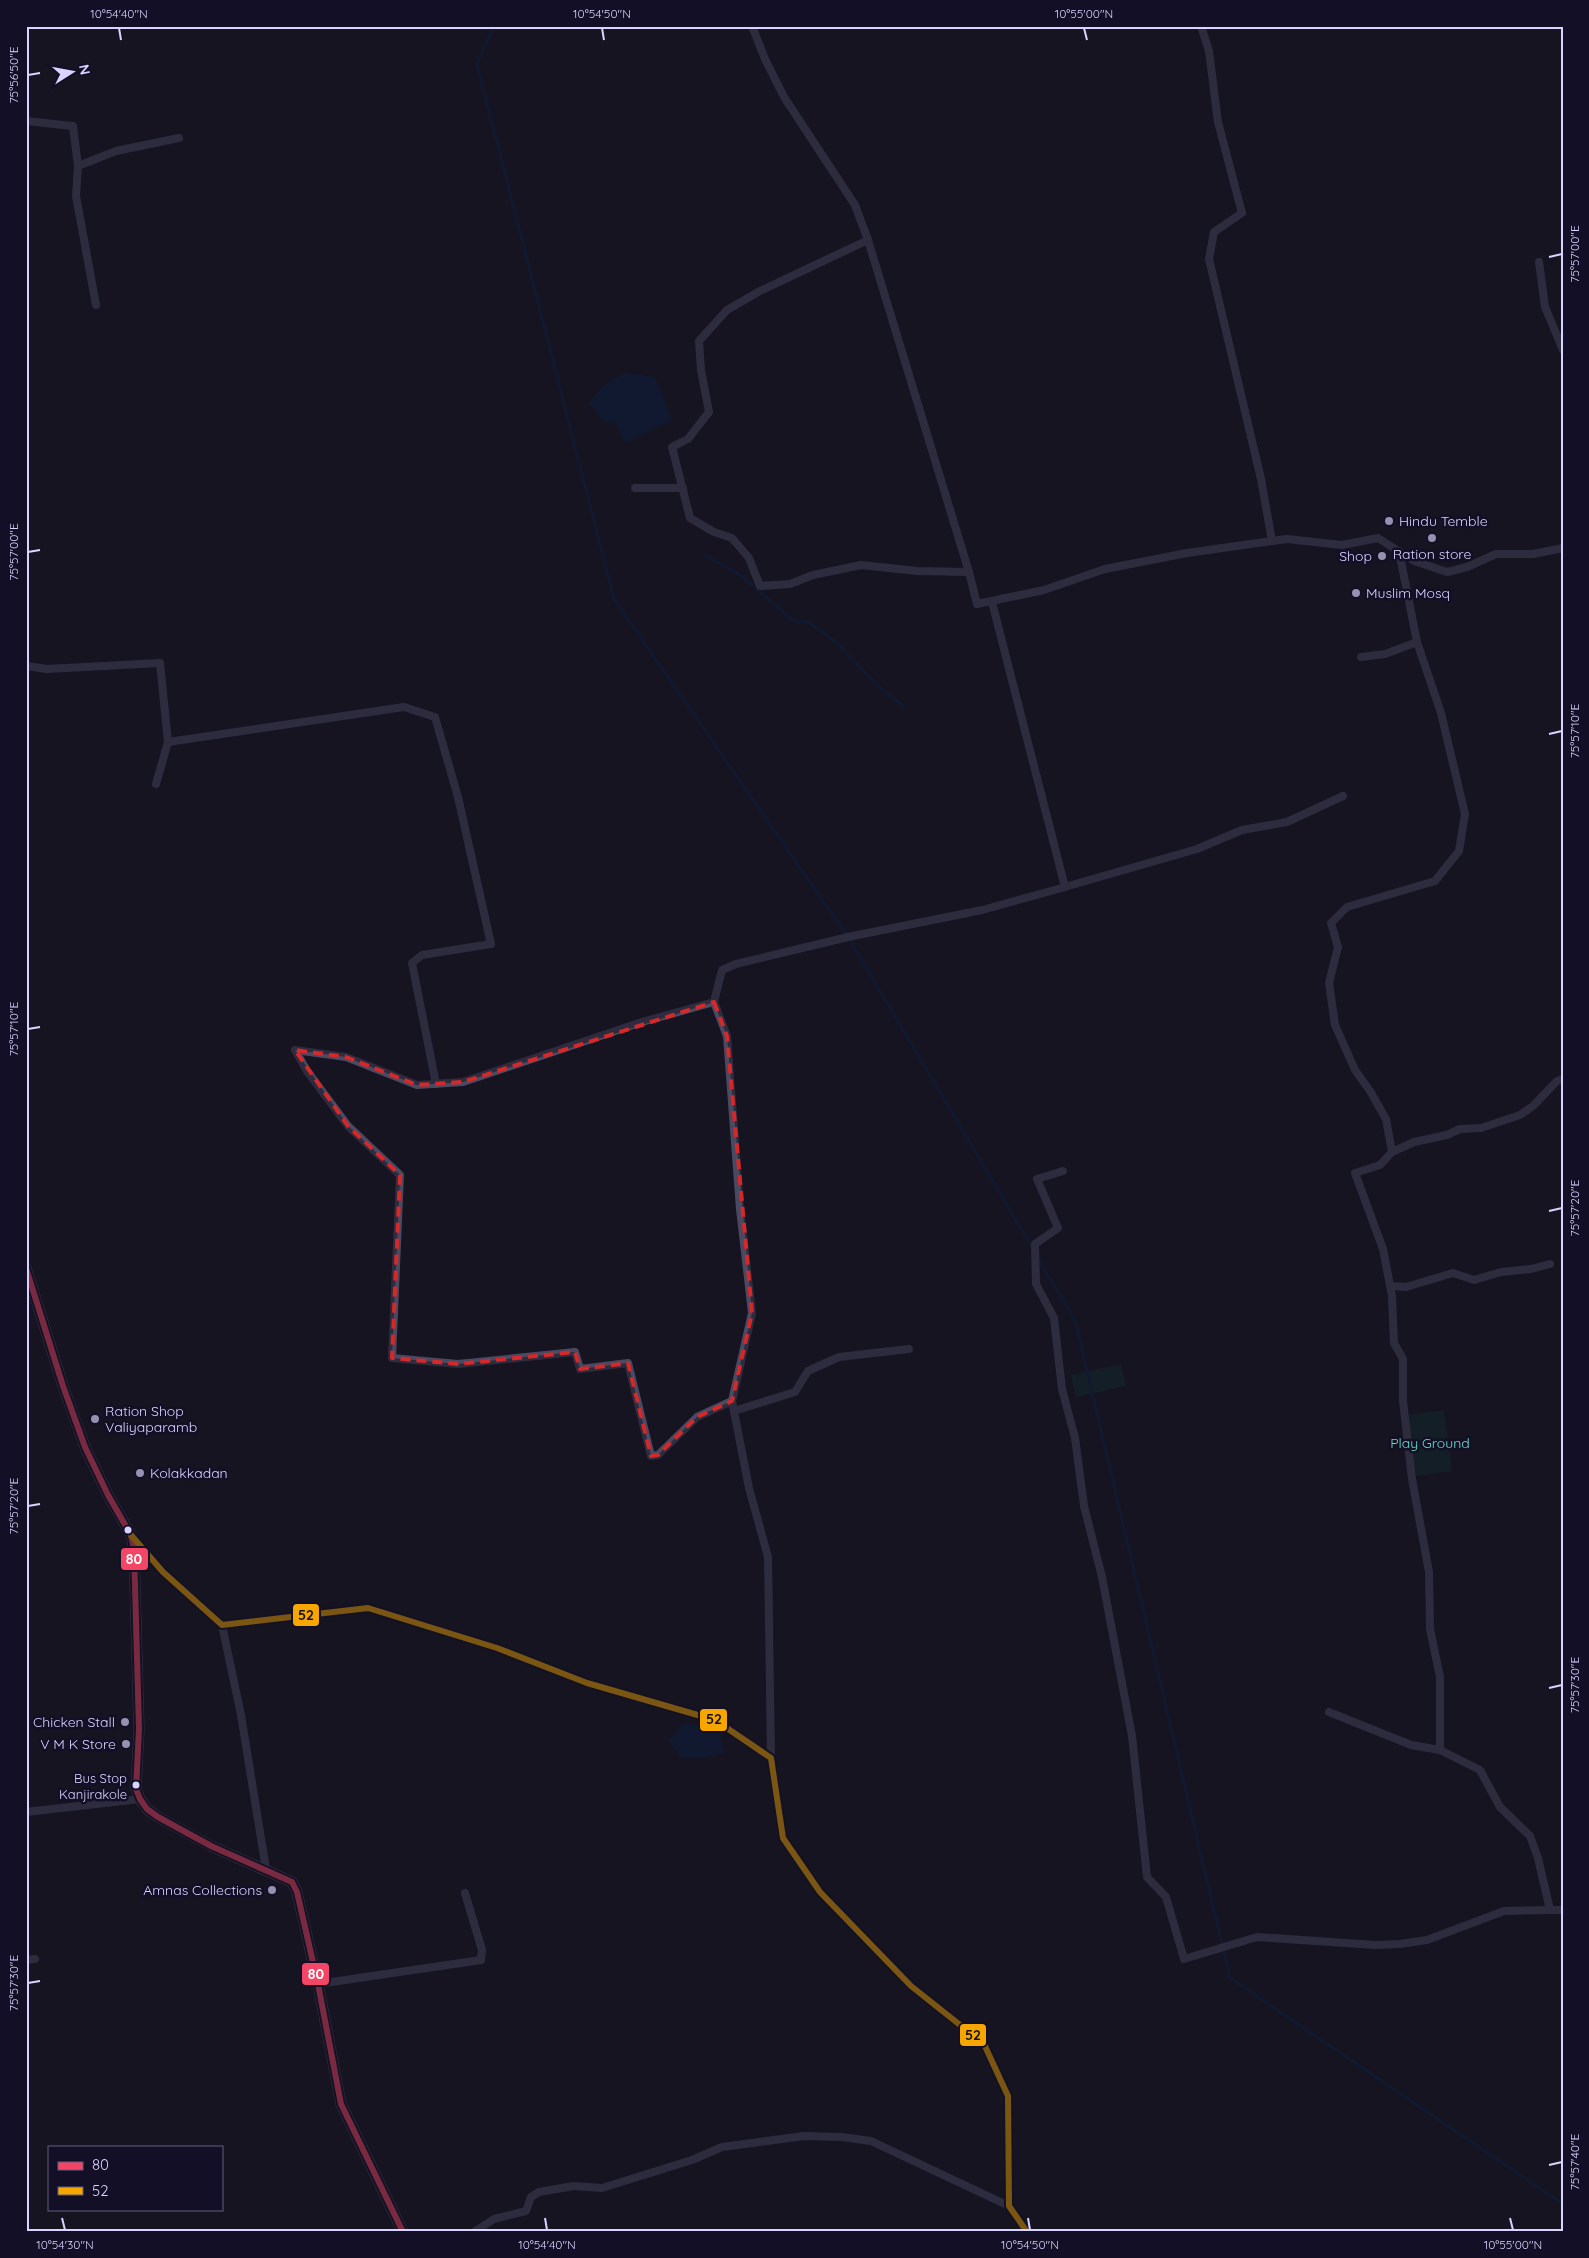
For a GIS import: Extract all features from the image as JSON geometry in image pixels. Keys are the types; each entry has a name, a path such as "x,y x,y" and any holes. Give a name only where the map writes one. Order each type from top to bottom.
{"main road":[{"path":"26,1268 63,1386 86,1448 108,1495 131,1535 134,1549 139,1729 136,1789 147,1809 158,1817 211,1846 292,1882 297,1892 318,1984 341,2104 403,2232"}],"street":[{"path":"752,26 765,59 784,97 855,205 868,240 969,572 977,604 1044,590 1104,568 1272,540 1342,545 1378,538 1414,561 1448,572 1467,567 1496,554 1533,554 1563,548"},
{"path":"1200,26 1209,51 1218,122 1242,213 1214,232 1209,259 1262,480 1272,540"},
{"path":"26,121 73,126 78,166 76,196 96,305"},
{"path":"78,166 116,151 179,138"},
{"path":"868,240 760,291 727,310 699,341 701,370 709,412 688,439 672,447 690,518 714,532 732,538 749,558 760,586 790,584 813,575 862,565 918,571 969,572"},
{"path":"1539,262 1545,307 1563,350"},
{"path":"635,488 682,488"},
{"path":"1392,1152 1386,1119 1355,1070 1335,1025 1329,983 1338,947 1331,923 1347,907 1435,881 1459,851 1465,814 1440,713 1417,642 1399,552"},
{"path":"992,602 1066,887"},
{"path":"1362,657 1385,654 1417,642"},
{"path":"26,666 47,668 160,664 168,742 156,784"},
{"path":"168,742 404,707 435,716 458,797 491,944 422,955 412,963 436,1084"},
{"path":"1009,2206 1008,2096 984,2044 911,1986 820,1892 783,1838 772,1758 768,1558 749,1488 732,1402 752,1313 740,1209 727,1036 714,1002 722,970 736,964 848,937 982,910 1066,887 1197,849 1242,830 1288,822 1343,796"},
{"path":"714,1002 633,1025 463,1082 417,1085 346,1057 295,1050 307,1071 348,1126 400,1175 392,1358 458,1364 575,1352 580,1369 628,1362 651,1456 658,1455 697,1416 732,1402"},
{"path":"1440,1750 1440,1677 1430,1629 1429,1572 1412,1479 1403,1400 1403,1359 1394,1343 1390,1286 1383,1250 1355,1173 1380,1165 1392,1152 1414,1142 1447,1135 1460,1129 1481,1128 1520,1115 1533,1106 1557,1081 1563,1079"},
{"path":"1063,1171 1037,1179 1058,1228 1035,1244 1036,1284 1054,1318 1062,1389 1075,1438 1084,1506 1102,1577 1132,1736 1148,1878 1166,1897 1184,1959 1257,1936 1375,1945 1400,1944 1427,1940 1504,1911 1563,1910"},
{"path":"1390,1286 1406,1287 1454,1273 1474,1280 1502,1272 1531,1269 1550,1264"},
{"path":"734,1411 795,1392 808,1371 840,1357 909,1348"},
{"path":"131,1535 163,1572 222,1624 241,1716 266,1869"},
{"path":"222,1624 368,1608 497,1648 587,1683 715,1720 772,1758"},
{"path":"1329,1712 1411,1745 1440,1750 1480,1770 1500,1808 1530,1836 1538,1858 1550,1910"},
{"path":"26,1812 140,1799"},
{"path":"318,1984 481,1960 482,1950 465,1894"},
{"path":"474,2232 494,2219 526,2211 531,2197 539,2192 574,2186 602,2188 692,2160 722,2147 804,2136 841,2137 871,2141 1009,2206 1027,2232"}],"highlighted area":[{"path":"714,1002 727,1036 752,1313 732,1401 697,1417 658,1455 651,1456 628,1363 580,1369 575,1352 458,1364 392,1358 400,1175 348,1126 295,1050 346,1057 417,1085 463,1082"}],"green space":[{"path":"1121,1364 1126,1386 1076,1397 1071,1375"},
{"name":"Play Ground","path":"1444,1410 1452,1471 1416,1476 1408,1415"}],"water":[{"path":"625,373 655,377 672,420 626,443 615,423 604,422 589,403 605,384"},
{"path":"684,1723 710,1728 720,1734 724,1753 704,1758 681,1758 669,1741"}],"waterway":[{"path":"494,26 477,64 614,599 848,937 1033,1249"},
{"path":"705,555 743,577 792,620 810,623 837,643 877,685 904,707"},
{"path":"1037,1257 1075,1320 1230,1978 1563,2204"}],"transit line":[{"name":"80","path":"26,1268 63,1386 85,1447 108,1495 131,1535 134,1549 139,1729 136,1789 147,1809 158,1817 211,1846 292,1882 297,1892 318,1984 341,2104 403,2232"},
{"name":"52","path":"131,1535 163,1572 222,1625 368,1608 497,1648 587,1683 715,1720 771,1758 783,1838 820,1892 911,1986 984,2044 1008,2096 1009,2206 1027,2232"}],"place":[{"name":"Hindu Temble","path":"1389,521"},
{"name":"Ration store","path":"1432,538"},
{"name":"Shop","path":"1382,556"},
{"name":"Muslim Mosq","path":"1356,593"},
{"name":"Ration Shop Valiyaparamb","path":"95,1419"},
{"name":"Kolakkadan","path":"140,1473"},
{"name":"Chicken Stall","path":"125,1722"},
{"name":"V M K Store","path":"126,1744"},
{"name":"Bus Stop Kanjirakole","path":"136,1785"},
{"name":"Amnas Collections","path":"272,1890"}]}
